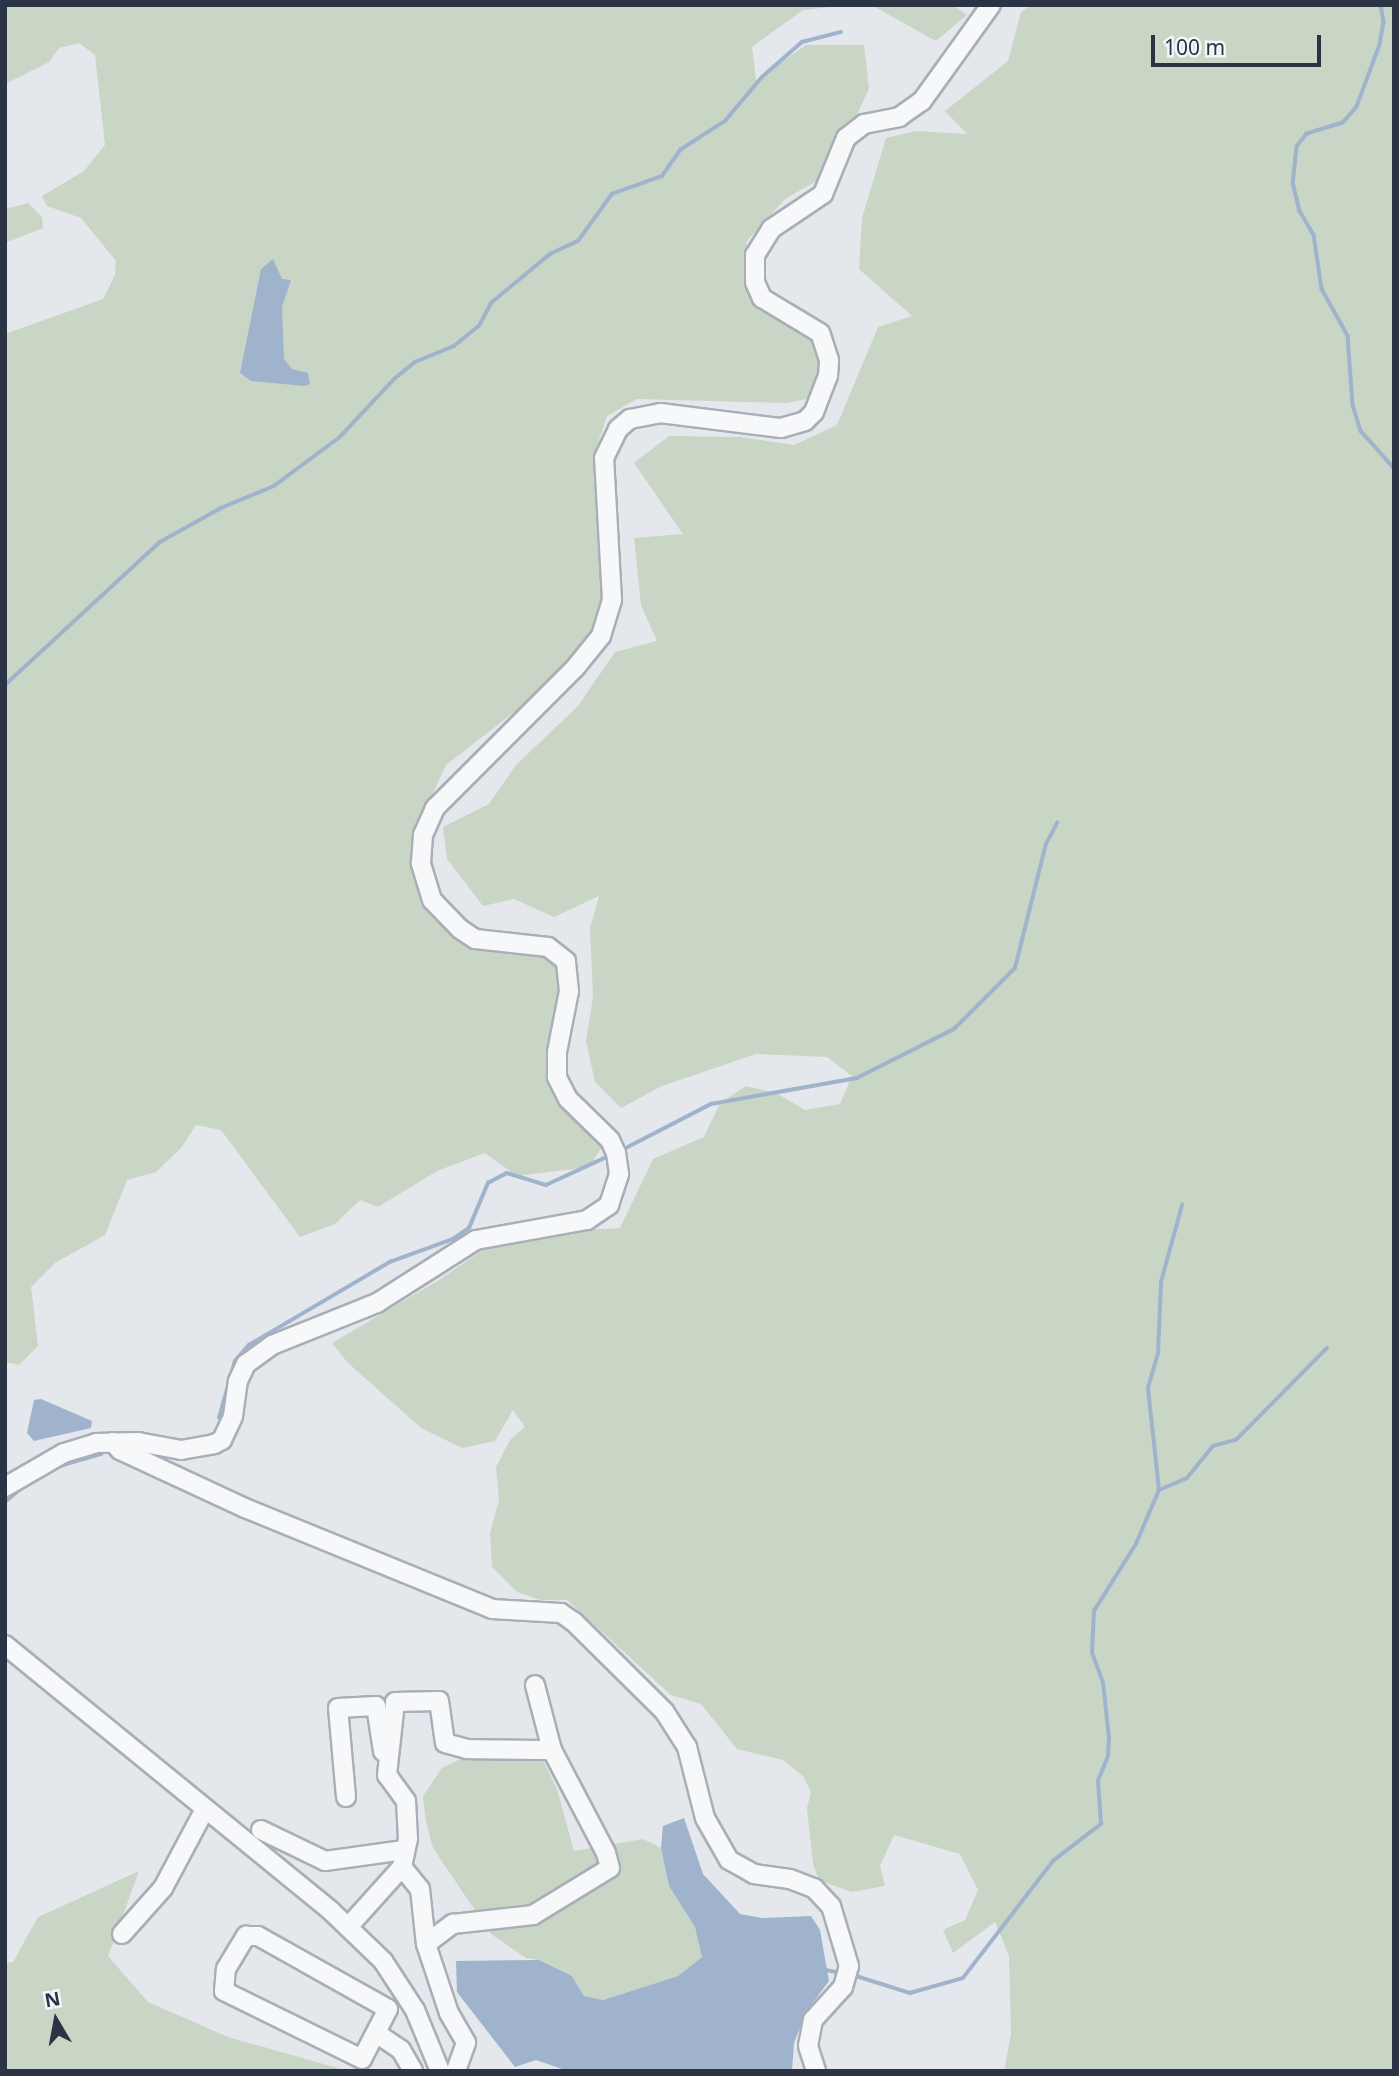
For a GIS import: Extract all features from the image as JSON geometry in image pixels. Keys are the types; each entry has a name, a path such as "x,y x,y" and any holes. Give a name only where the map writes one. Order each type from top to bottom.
{"street":[{"path":"5,1487 64,1452 113,1442 181,1450 214,1444 222,1440 233,1416 238,1381 246,1364 272,1345 377,1303 476,1240 587,1220 609,1205 619,1174 616,1153 610,1140 568,1098 557,1077 556,1052 569,991 566,961 548,947 475,939 460,929 432,900 421,863 423,835 441,801 575,668 601,636 612,592 604,458 618,429 630,419 660,414 781,428 805,421 814,412 828,376 829,360 820,333 762,298 755,282 755,255 771,229 823,194 846,138 864,124 899,117 922,101 991,5"},
{"path":"113,1442 120,1450 245,1508 492,1609 561,1613 574,1622 664,1711 687,1746 705,1818 729,1860 754,1874 790,1879 814,1888 831,1906 849,1966 843,1987 813,2020 808,2046 816,2071"},
{"path":"5,1645 348,1927 383,1961 409,2000 440,2071"},
{"path":"426,1944 453,1924 533,1915 610,1868 606,1853 552,1750 535,1685"},
{"path":"387,1775 395,1702 439,1701 444,1743 467,1749 552,1750"},
{"path":"346,1797 338,1708 376,1706 387,1775 406,1801 409,1814 403,1859 348,1927"},
{"path":"122,1934 163,1888 205,1809"},
{"path":"261,1830 325,1861 403,1859"},
{"path":"403,1859 420,1889 426,1944 449,2013 466,2043 456,2071"},
{"path":"246,1936 258,1936 388,2009 376,2032 362,2059 224,1990 226,1969 246,1936"},
{"path":"376,2032 401,2050 413,2071"}],"green space":[{"path":"5,5 848,5 803,10 752,47 756,80 806,45 864,45 869,89 829,174 785,199 746,242 757,291 820,333 825,367 815,397 787,403 637,399 607,416 595,452 607,600 592,629 541,691 446,765 425,810 416,865 476,944 555,956 572,974 563,1086 608,1138 589,1167 517,1176 485,1153 437,1171 378,1207 360,1200 335,1224 300,1237 221,1130 196,1125 181,1148 156,1172 127,1180 105,1235 55,1263 31,1287 38,1346 19,1365 5,1362 5,334 103,299 115,275 116,261 81,218 47,206 42,196 84,171 105,145 95,55 79,43 59,48 49,62 5,84"},
{"path":"871,5 953,5 967,15 936,41"},
{"path":"1031,5 1394,5 1394,2071 1004,2071 1011,2034 1009,1956 995,1922 953,1953 943,1930 965,1920 978,1890 960,1854 894,1835 880,1866 885,1886 851,1892 819,1880 813,1864 807,1808 811,1792 803,1776 783,1760 737,1749 701,1704 671,1695 567,1600 541,1600 517,1592 492,1567 490,1533 499,1500 496,1467 510,1440 525,1427 513,1410 495,1441 462,1448 421,1428 347,1362 332,1343 439,1280 505,1235 620,1228 653,1159 704,1137 720,1103 746,1086 776,1093 805,1110 840,1104 852,1076 827,1057 756,1054 662,1086 621,1108 595,1082 586,1041 593,997 590,928 599,896 554,917 514,899 483,906 447,859 443,827 489,804 516,765 578,706 615,652 657,641 641,605 634,538 683,534 634,463 669,436 740,437 794,445 837,425 878,327 912,316 859,269 862,218 886,138 916,131 967,134 945,111 1008,61 1021,12"},
{"path":"28,203 42,217 43,228 5,243 5,209"},
{"path":"471,1754 541,1756 557,1789 574,1851 643,1839 661,1848 669,1886 695,1927 703,1957 678,1976 603,2000 584,1996 572,1976 539,1960 526,1958 491,1934 433,1848 423,1796 442,1768"},
{"path":"139,1871 108,1956 148,2002 228,2037 348,2071 5,2071 5,1963 13,1962 38,1917"}],"water":[{"path":"273,259 282,279 291,280 282,307 284,359 292,369 308,373 310,384 304,386 251,381 240,373 261,269"},
{"path":"41,1399 92,1421 91,1428 34,1441 27,1433 34,1400"},
{"path":"684,1818 703,1874 740,1914 762,1918 811,1916 820,1930 829,1981 806,2012 794,2043 792,2071 568,2071 536,2060 515,2067 457,1992 456,1961 539,1960 572,1976 584,1996 603,2000 678,1976 702,1957 695,1927 669,1886 661,1848 663,1826"}],"waterway":[{"path":"1381,5 1384,22 1380,45 1357,107 1343,123 1307,134 1297,147 1293,183 1300,211 1314,235 1322,289 1348,336 1353,405 1361,431 1394,468"},
{"path":"5,685 160,542 221,508 274,486 340,437 394,379 415,362 454,346 479,326 491,303 550,254 578,241 612,194 662,176 680,150 725,121 762,77 802,42 841,32"},
{"path":"622,1150 711,1104 857,1078 954,1029 1015,968 1046,844 1057,823"},
{"path":"219,1418 235,1361 249,1345 390,1262 453,1239 469,1228 488,1183 507,1173 546,1185 609,1156"},
{"path":"1159,1490 1148,1388 1158,1354 1161,1282 1182,1205"},
{"path":"853,1975 910,1993 963,1978 1053,1861 1101,1824 1098,1781 1108,1756 1109,1738 1103,1683 1092,1653 1094,1611 1136,1544 1159,1490 1187,1478 1213,1446 1236,1440 1327,1348"},
{"path":"163,1438 186,1441"},
{"path":"56,1467 101,1454"},
{"path":"5,1502 25,1485"},
{"path":"825,1970 842,1973"}]}
